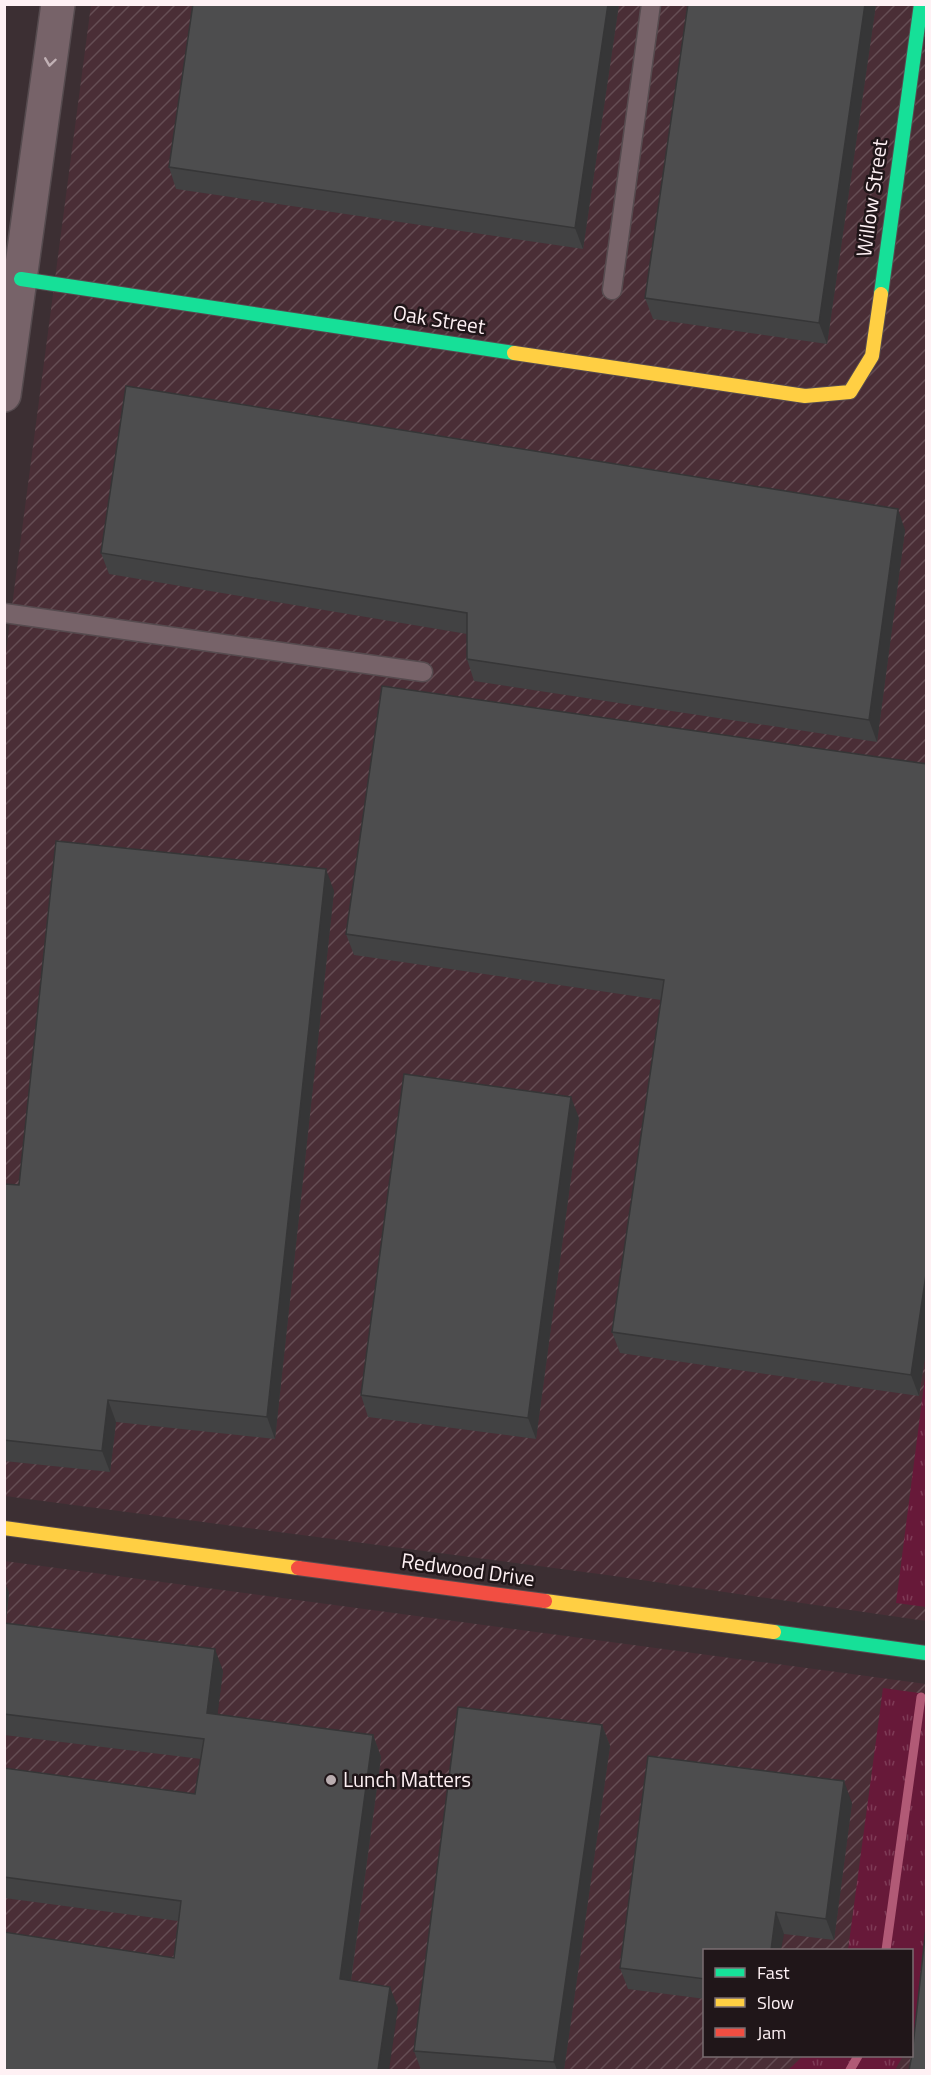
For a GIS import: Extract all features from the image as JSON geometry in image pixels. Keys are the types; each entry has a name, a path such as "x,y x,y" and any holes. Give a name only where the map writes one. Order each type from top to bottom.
{"street":[{"path":"4,395 58,4"},
{"name":"Willow Street","path":"850,392 872,356 921,4"},
{"name":"Oak Street","path":"21,279 805,396 850,392"},
{"name":"Redwood Drive","path":"4,1528 927,1653"}],"lane":[{"path":"612,290 651,4"},
{"path":"4,613 423,672"}],"shaded area":[{"path":"91,5 926,5 926,1621 607,1575 5,1496 4,667"},
{"path":"4,1561 926,1684 926,2070 5,2070"}],"green space":[{"path":"926,1369 926,1607 896,1603"},
{"path":"883,1688 926,1694 926,1981 913,2034 913,1949 848,1949"},
{"path":"802,2057 902,2057 895,2070 788,2070"}],"building":[{"path":"193,4 608,4 575,228 169,167"},
{"path":"688,4 865,4 819,323 645,298"},
{"path":"126,386 898,509 869,720 467,659 467,613 101,553"},
{"path":"382,686 927,764 927,1268 911,1375 612,1332 664,980 346,934"},
{"path":"56,841 326,869 267,1417 108,1400 102,1451 4,1440 4,1184 19,1185"},
{"path":"404,1074 571,1097 528,1418 361,1395"},
{"path":"4,1623 215,1649 207,1713 373,1735 340,1979 390,1987 378,2070 4,2070 4,1932 174,1958 181,1901 4,1877 4,1768 195,1794 204,1739 4,1714"},
{"path":"458,1707 602,1725 554,2062 414,2051"},
{"path":"648,1756 844,1781 826,1919 776,1912 771,1949 703,1949 703,1979 620,1968"},
{"path":"927,1918 927,2070 909,2070 913,2057"}],"waterway":[{"path":"886,1949 921,1697"},
{"path":"850,2070 857,2057"}],"traffic: fast":[{"path":"881,294 921,4"},
{"path":"21,279 514,353"},
{"path":"774,1632 926,1653"}],"traffic: slow":[{"path":"514,353 805,396 850,392 872,356 881,294"},
{"path":"4,1528 298,1568"},
{"path":"545,1601 774,1632"}],"traffic: jam":[{"path":"298,1568 545,1601"}],"place":[{"name":"Lunch Matters","path":"331,1780"}]}
